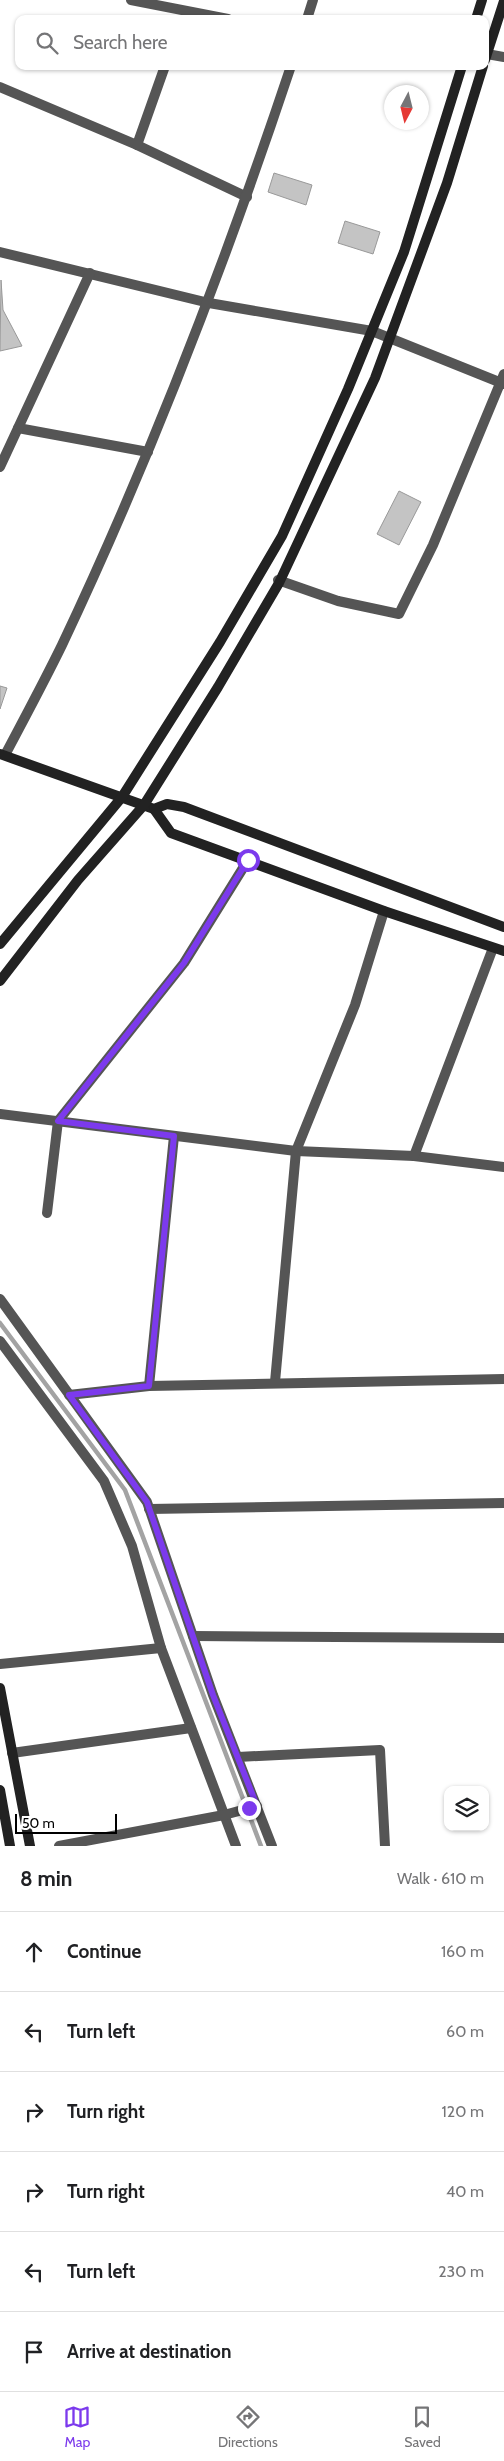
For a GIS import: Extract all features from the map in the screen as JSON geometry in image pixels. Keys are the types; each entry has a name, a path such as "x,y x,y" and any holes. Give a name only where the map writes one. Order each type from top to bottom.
{"street":[{"path":"131,0 184,15"},
{"path":"308,15 313,0"},
{"path":"477,15 482,0"},
{"path":"489,48 504,1"},
{"path":"489,57 504,57"},
{"path":"137,145 164,70"},
{"path":"290,70 248,197 209,302 148,452 61,646 2,755 154,809 171,833 384,911 504,951"},
{"path":"0,944 122,798 220,642 282,536 348,390 404,252 461,70"},
{"path":"0,981 78,880 144,805 218,687 278,583 375,378 447,183 482,70"},
{"path":"0,87 137,145 248,197"},
{"path":"0,252 209,302 372,330 503,380 433,545 399,614 338,600 278,580"},
{"path":"0,467 90,273"},
{"path":"18,428 148,452"},
{"path":"154,809 168,804 184,807 504,927"},
{"path":"47,1213 58,1121 184,963 248,860"},
{"path":"275,1382 296,1151 355,1005 384,911"},
{"path":"414,1156 493,948"},
{"path":"0,1114 296,1151 414,1156 504,1167"},
{"path":"149,1386 174,1136"},
{"path":"0,1299 147,1502 193,1636 238,1757 253,1807 272,1846"},
{"path":"0,1342 104,1481 132,1546 161,1648 191,1728 228,1814 236,1846"},
{"path":"69,1395 149,1386 275,1382 504,1379"},
{"path":"149,1509 504,1503"},
{"path":"193,1636 504,1638"},
{"path":"0,1664 161,1648"},
{"path":"0,1688 30,1846"},
{"path":"12,1752 191,1728"},
{"path":"238,1757 380,1750 385,1846"},
{"path":"0,1790 10,1846"},
{"path":"59,1846 228,1814 253,1807"}],"building":[{"path":"274,173 312,185 306,205 268,192"},
{"path":"345,221 380,232 373,254 338,243"},
{"path":"1,280 3,310 22,346 0,351"},
{"path":"399,491 421,502 399,545 377,534"},
{"path":"0,686 7,688 0,709"}],"waterway":[{"path":"0,1323 125,1490 261,1846"}],"route":[{"path":"248,860 184,963 58,1121 174,1136 149,1386 69,1395 147,1502 213,1695 257,1806 249,1808"}]}
